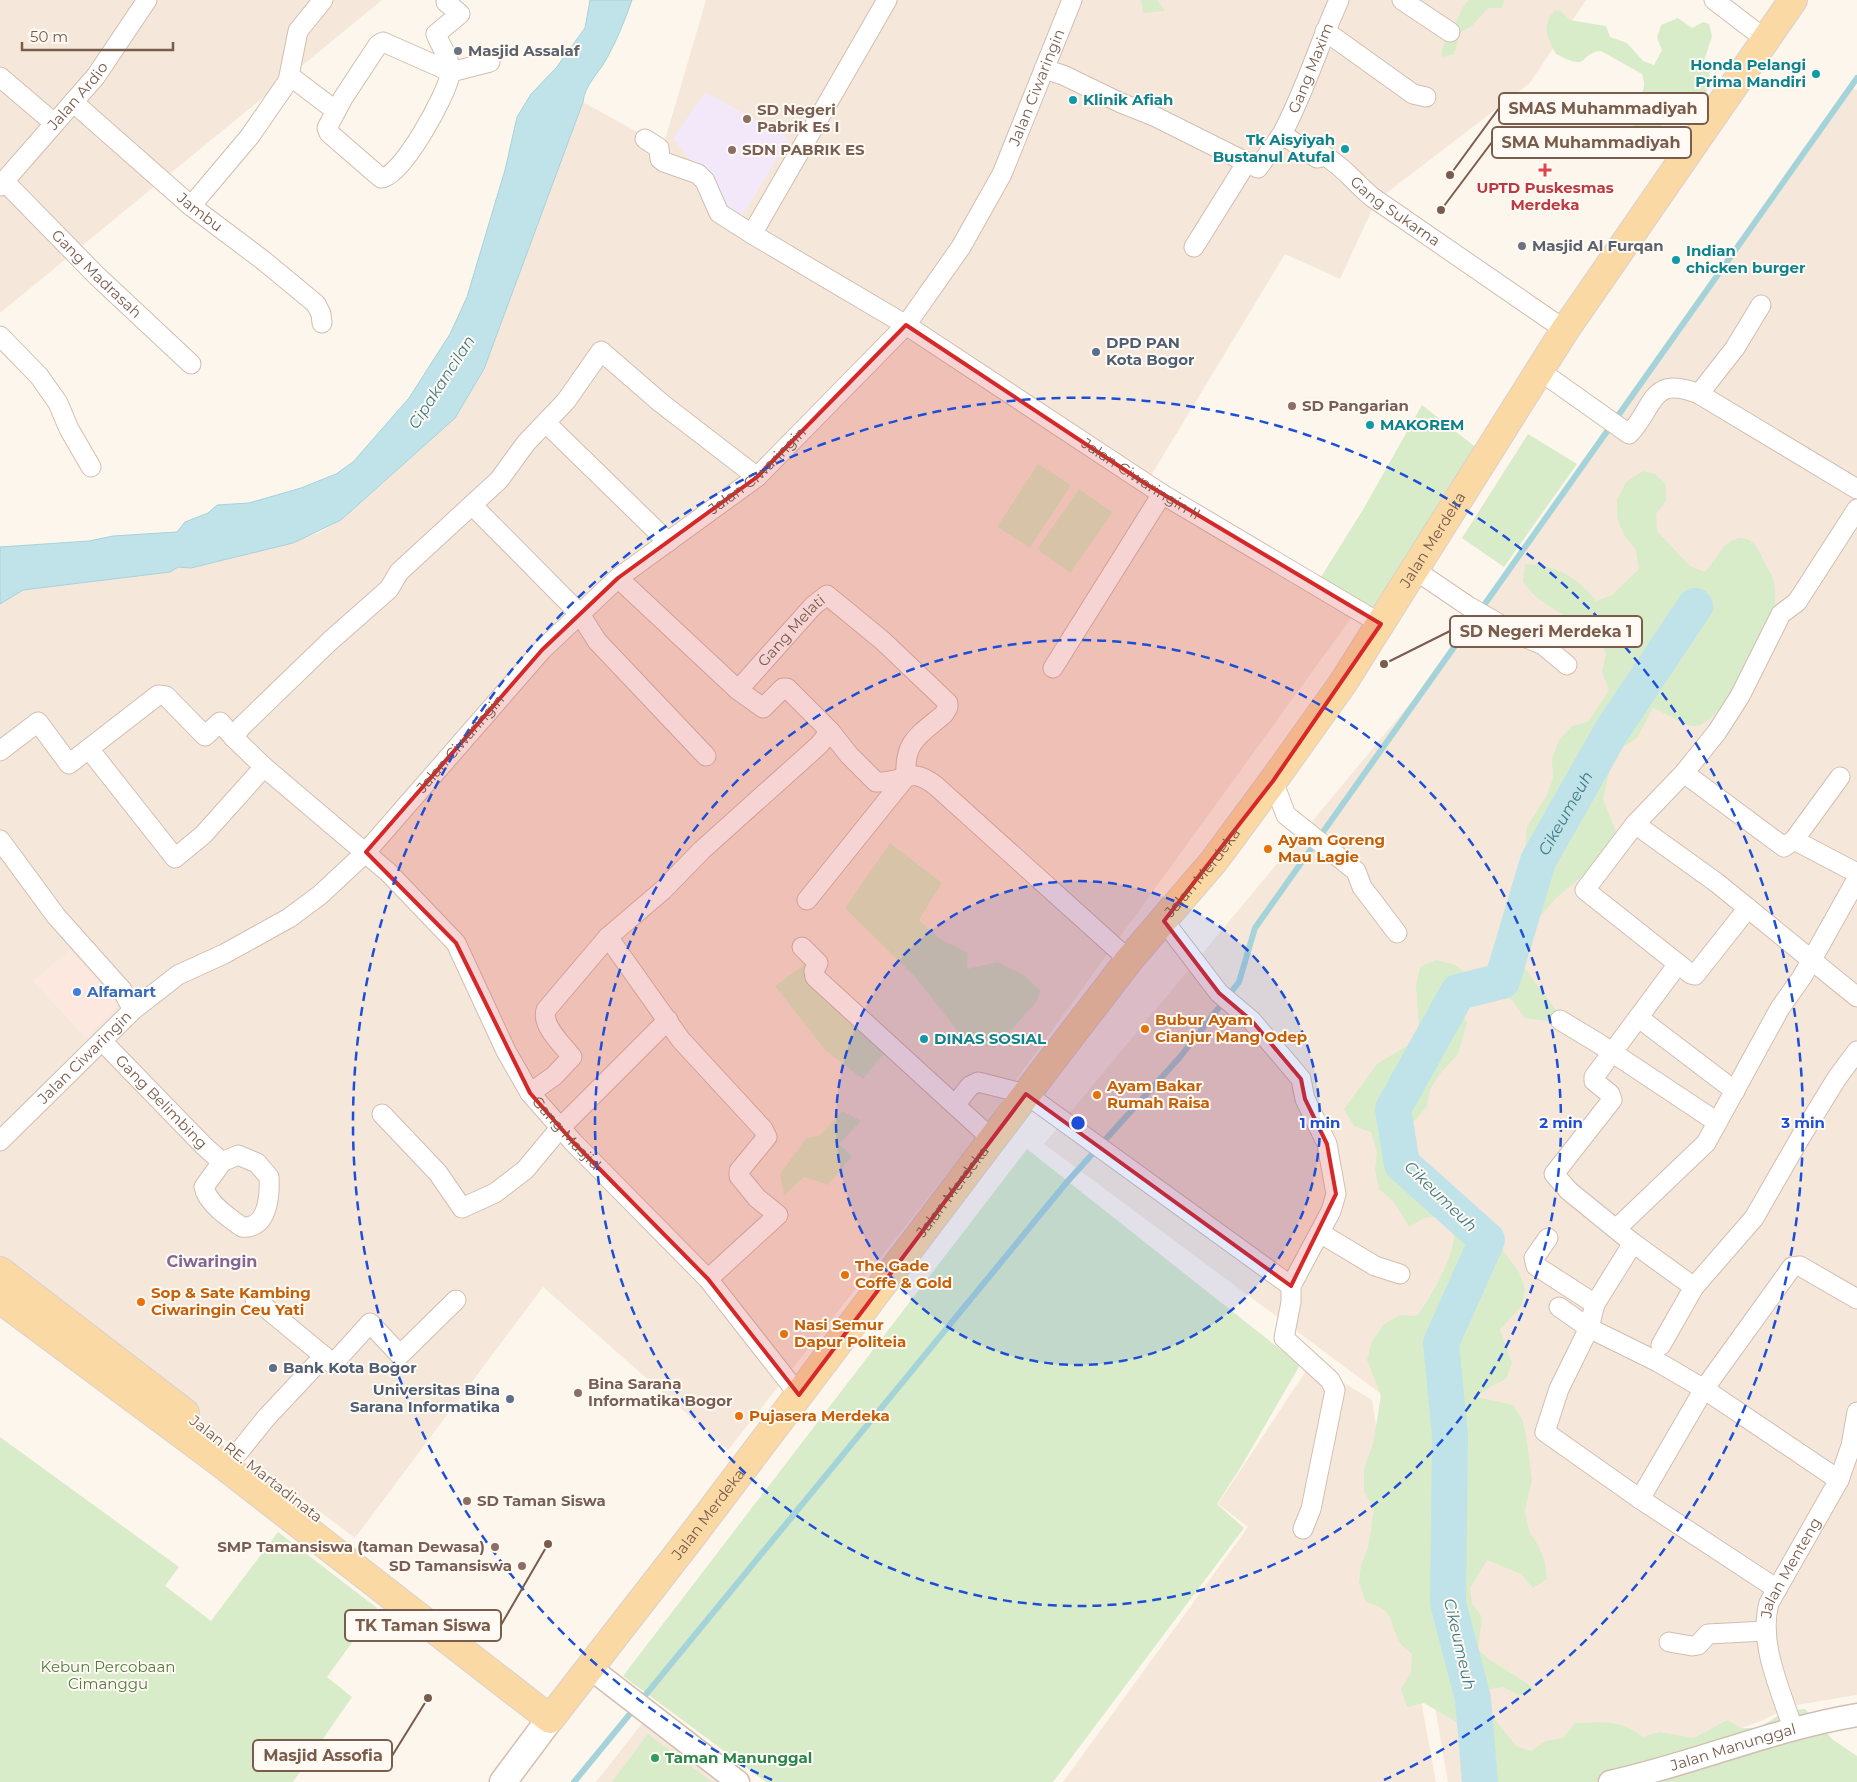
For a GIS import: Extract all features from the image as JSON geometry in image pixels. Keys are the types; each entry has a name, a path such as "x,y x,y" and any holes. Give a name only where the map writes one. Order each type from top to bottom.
{"main road":[{"name":"Jalan Merdeka","path":"554,1713 692,1536 1129,960 1214,861 1273,781 1343,683 1565,330 1793,0"},
{"name":"Jalan RE. Martadinata","path":"0,1271 237,1454 399,1592"},
{"name":"Jalan RE. Martadinata","path":"0,1299 218,1461 399,1592 554,1713"},
{"path":"503,1782 554,1713"}],"street":[{"name":"Jalan Ardio","path":"2,184 101,69 147,0"},
{"path":"191,206 250,136 290,76 298,31 323,0"},
{"path":"752,234 887,0"},
{"name":"Jalan Ciwaringin","path":"0,1142 134,1010 178,975 224,954 289,918 320,895 366,852 542,650 618,578 757,477 906,325 961,247 1002,174 1072,0"},
{"name":"Gang Maxim","path":"1282,134 1296,108 1325,31 1339,0"},
{"path":"1402,0 1450,32"},
{"path":"1714,0 1765,39"},
{"path":"446,1 460,16 436,34 444,50 451,72 434,115 407,155 385,178 381,178 329,133 328,128 336,111 378,45 383,42 451,72 490,62"},
{"path":"1325,31 1413,94 1426,97"},
{"path":"1044,69 1068,77 1121,103 1156,116 1258,168 1282,134"},
{"path":"290,76 336,111"},
{"path":"0,77 54,123"},
{"name":"Jambu","path":"73,102 191,206 264,261 316,304 321,314 322,323"},
{"name":"Gang Sukarna","path":"1282,134 1317,158 1324,156 1330,159 1350,173 1356,183 1372,197 1565,330"},
{"name":"Jalan Ciwaringin II","path":"645,139 659,148 660,159 664,162 698,174 706,181 719,213 906,325 1162,494 1381,624"},
{"path":"1194,246 1247,162"},
{"name":"Gang Madrasah","path":"2,184 191,364"},
{"path":"1699,394 1735,348 1761,305"},
{"path":"0,336 38,376 58,403 69,429 90,467"},
{"path":"234,738 241,727 330,641 390,589 400,572 499,480 509,464 566,401 601,351 661,403 696,428 757,477"},
{"path":"1540,371 1629,434 1648,404 1661,392 1677,388 1699,394 1857,489"},
{"path":"546,423 668,542"},
{"path":"1053,668 1162,494"},
{"path":"472,505 580,614 603,647 706,756"},
{"path":"1748,908 1698,973 1690,974 1585,890 1635,824 1684,773 1716,732 1740,696 1781,614 1797,602 1857,509"},
{"path":"1415,570 1468,606 1517,634 1543,645 1567,665"},
{"path":"618,578 738,690 763,708 783,688 787,688 876,782 920,775 936,786 1129,960"},
{"name":"Gang Melati","path":"738,690 813,606 828,595 883,641 948,703 944,714 908,748 905,760 906,778"},
{"name":"Gang Masjid","path":"89,749 158,695 166,696 205,736 220,722 264,767 366,852 389,873 456,943 510,1059 530,1093 560,1128 708,1279 798,1395"},
{"path":"0,751 38,722 69,764 89,749 175,858 203,835 264,767"},
{"path":"530,1093 554,1076 572,1057 544,1019 546,1010 608,937 663,890 702,850 819,745 830,732"},
{"path":"1684,773 1784,847 1794,840 1840,777"},
{"path":"806,900 906,778"},
{"path":"1273,781 1286,815 1356,871 1362,887 1397,933"},
{"path":"1635,824 1717,883 1857,997"},
{"path":"1794,840 1857,873"},
{"path":"1,843 56,916 122,990 134,1010"},
{"path":"1616,1229 1706,1143 1780,1008 1811,961 1857,879"},
{"path":"1164,921 1219,993 1252,1021 1301,1080 1305,1099 1327,1144 1336,1194 1331,1211 1291,1286 1291,1302 1284,1338 1330,1380 1335,1390 1311,1509 1303,1529"},
{"path":"608,937 700,1061 763,1129 767,1137 739,1170 739,1176 758,1198 778,1215 708,1279"},
{"path":"802,947 818,963 814,971 815,977 992,1139"},
{"path":"1678,964 1614,1053 1596,1073 1593,1080 1610,1094 1612,1100 1554,1174 1569,1191 1633,1243 1694,1287"},
{"path":"1639,1018 1735,1091"},
{"path":"382,1114 438,1173 462,1208 495,1193 525,1170 560,1128 668,1020"},
{"path":"1560,1020 1614,1053 1717,1122"},
{"name":"Gang Belimbing","path":"102,1041 204,1146 222,1162"},
{"path":"1661,1345 1694,1287 1754,1218 1804,1130 1857,1051"},
{"path":"955,1105 970,1086 978,1082 1026,1094 1090,1143 1110,1153 1291,1286"},
{"path":"1320,1233 1375,1266 1400,1274"},
{"path":"1548,1238 1534,1258 1536,1266 1595,1304"},
{"path":"1633,1243 1595,1304 1589,1328 1559,1389 1545,1432 1640,1499 1777,1588"},
{"path":"1640,1499 1704,1389 1792,1267 1800,1266 1857,1299"},
{"path":"255,1299 333,1364 370,1324 400,1355 456,1300"},
{"path":"1559,1307 1589,1328 1658,1362 1704,1389 1838,1480"},
{"path":"237,1454 266,1418 324,1356"},
{"name":"Jalan Menteng","path":"1793,1729 1766,1631 1765,1618 1769,1603 1838,1480 1851,1446 1857,1412"},
{"path":"1669,1642 1692,1646 1698,1645 1708,1634 1766,1631"},
{"path":"589,1667 738,1782"},
{"name":"Jalan Manunggal","path":"1610,1782 1692,1761 1793,1729 1857,1715"}],"highlighted area":[{"path":"906,325 1146,484 1381,624 1273,781 1164,921 1219,993 1252,1021 1301,1079 1305,1099 1327,1144 1336,1194 1291,1286 1026,1094 799,1395 708,1279 573,1142 530,1093 456,943 366,852 542,650 618,578 757,477"}],"shaded area":[{"path":"0,0 382,0 0,313"},
{"path":"706,0 1586,0 1529,84 1376,201 1340,279 1285,254 1146,484 1352,617 1016,1080 988,1122 728,1450 543,1287 355,1538 0,1271 0,604 23,590 169,572 178,567 191,568 231,559 318,533 341,520 455,418 484,369 583,102 637,132 660,157"},
{"path":"1853,89 1857,90 1857,1695 1791,1706 1763,1720 1678,1752 1569,1782 1448,1782 1380,1393 1044,1144 1462,641 1468,628"},
{"name":"SDN PABRIK ES","path":"705,92 789,139 742,216 714,200 720,189 709,183 707,171 693,162 673,139"},
{"name":"Alfamart","path":"70,950 120,1004 86,1038 33,981"},
{"path":"1311,1363 1372,1400 1408,1630 1436,1782 1063,1782 1248,1527 1218,1504"},
{"path":"651,1712 743,1782 596,1782"}],"green space":[{"path":"1141,0 1157,0 1165,11 1143,13"},
{"path":"1469,0 1505,0 1501,8 1488,8 1472,26 1461,32 1454,54 1442,57 1443,45 1463,7"},
{"path":"1555,10 1561,11 1569,20 1606,26 1610,37 1627,43 1643,61 1654,65 1662,50 1657,38 1661,25 1678,18 1692,28 1703,22 1709,24 1712,36 1704,61 1710,71 1706,94 1689,101 1670,104 1663,123 1653,134 1640,131 1633,126 1625,114 1642,92 1644,81 1642,74 1601,51 1594,52 1580,62 1575,62 1556,54 1547,32 1548,21"},
{"path":"1422,405 1487,456 1381,624 1316,585 1364,508"},
{"path":"1528,434 1577,464 1504,567 1462,538"},
{"path":"1038,464 1071,485 1030,548 997,527"},
{"path":"1643,471 1655,474 1666,485 1666,501 1656,514 1657,531 1690,566 1705,572 1721,550 1733,540 1746,538 1755,545 1773,579 1774,611 1751,658 1718,711 1706,722 1691,726 1653,708 1637,738 1623,747 1612,760 1603,799 1616,832 1611,849 1592,868 1556,898 1538,919 1533,931 1532,946 1524,967 1556,1010 1554,1022 1525,1018 1510,998 1496,993 1460,1008 1467,1023 1458,1054 1439,1075 1430,1090 1427,1106 1405,1132 1401,1148 1406,1180 1452,1202 1476,1225 1487,1240 1499,1245 1519,1272 1525,1289 1522,1305 1500,1330 1512,1363 1506,1379 1490,1387 1477,1397 1513,1405 1522,1419 1526,1434 1532,1480 1525,1511 1529,1531 1538,1545 1545,1562 1547,1579 1533,1588 1521,1574 1487,1560 1470,1588 1472,1603 1482,1617 1478,1650 1535,1689 1519,1695 1503,1687 1485,1690 1485,1707 1516,1746 1531,1751 1546,1741 1563,1738 1575,1723 1603,1722 1619,1724 1643,1737 1659,1732 1694,1738 1727,1720 1741,1728 1758,1728 1788,1710 1805,1709 1832,1739 1857,1756 1857,1782 1463,1782 1472,1752 1471,1734 1455,1721 1424,1703 1407,1707 1401,1689 1411,1673 1412,1654 1399,1641 1391,1619 1385,1611 1366,1602 1359,1583 1361,1565 1368,1548 1374,1510 1364,1491 1364,1468 1373,1444 1381,1395 1367,1360 1372,1341 1384,1324 1400,1315 1417,1316 1441,1275 1454,1240 1453,1232 1442,1215 1424,1218 1409,1227 1394,1202 1379,1189 1375,1170 1377,1151 1371,1132 1354,1126 1344,1109 1377,1064 1408,1045 1419,1027 1416,987 1420,967 1436,960 1453,964 1467,973 1484,970 1496,956 1500,939 1520,906 1527,827 1547,795 1553,778 1552,759 1559,740 1572,726 1588,722 1609,690 1602,672 1606,654 1599,635 1585,620 1567,617 1535,596 1523,582 1525,564 1546,567 1565,574 1581,585 1596,601 1612,595 1639,569 1636,550 1624,535 1617,518 1617,500 1626,482"},
{"path":"1079,489 1113,512 1070,573 1037,549"},
{"path":"890,843 942,883 919,920 942,940 968,953 967,969 998,962 1024,975 1041,991 1035,1004 994,1048 963,1038 916,978 845,908"},
{"path":"808,962 888,1049 863,1079 825,1050 775,986"},
{"path":"842,1111 861,1121 839,1144 852,1156 828,1185 804,1177 784,1196 780,1174 806,1138 819,1136"},
{"path":"1027,1149 1300,1365 1217,1504 1244,1528 1053,1782 766,1782 623,1676"},
{"name":"Kebun Percobaan Cimanggu","path":"0,1437 179,1567 165,1586 211,1621 278,1532 377,1608 327,1677 352,1697 293,1782 0,1782"},
{"name":"Taman Manunggal","path":"648,1734 712,1782 612,1782"}],"water":[{"name":"Cipakancilan","path":"590,0 632,0 611,51 586,90 484,369 455,418 341,520 293,543 191,568 178,567 170,572 23,590 0,604 0,547 89,541 113,536 177,532 185,522 208,513 217,505 249,503 301,488 336,474 353,462 409,398 450,334 467,297 505,170 517,117 531,94 556,68 585,28"}],"waterway":[{"path":"1482,608 1857,78"},
{"name":"Cikeumeuh","path":"1480,1782 1473,1699 1448,1603 1450,1436 1441,1343 1487,1240 1402,1164 1393,1109 1458,992 1502,981 1538,861 1611,732 1695,606"},
{"path":"574,1782 1067,1182 1180,1057 1239,982 1255,928 1474,619"}],"place":[{"name":"Masjid Assalaf","path":"458,51"},
{"name":"Honda Pelangi Prima Mandiri","path":"1816,74"},
{"name":"Klinik Afiah","path":"1073,100"},
{"name":"SD Negeri Pabrik Es I","path":"747,119"},
{"name":"Tk Aisyiyah Bustanul Atufal","path":"1345,149"},
{"name":"SDN PABRIK ES","path":"732,150"},
{"name":"UPTD Puskesmas Merdeka","path":"1545,170"},
{"name":"SMAS Muhammadiyah","path":"1450,175"},
{"name":"SMA Muhammadiyah","path":"1441,210"},
{"name":"Masjid Al Furqan","path":"1522,246"},
{"name":"Indian chicken burger","path":"1676,260"},
{"name":"DPD PAN Kota Bogor","path":"1096,352"},
{"name":"SD Pangarian","path":"1292,406"},
{"name":"MAKOREM","path":"1370,425"},
{"name":"SD Negeri Merdeka 1","path":"1384,664"},
{"name":"Ayam Goreng Mau Lagie","path":"1268,849"},
{"name":"Alfamart","path":"77,992"},
{"name":"Bubur Ayam Cianjur Mang Odep","path":"1145,1029"},
{"name":"DINAS SOSIAL","path":"924,1039"},
{"name":"Ayam Bakar Rumah Raisa","path":"1097,1095"},
{"name":"The Gade Coffe & Gold","path":"845,1275"},
{"name":"Sop & Sate Kambing Ciwaringin Ceu Yati","path":"141,1302"},
{"name":"Nasi Semur Dapur Politeia","path":"784,1334"},
{"name":"Bank Kota Bogor","path":"273,1368"},
{"name":"Bina Sarana Informatika Bogor","path":"578,1393"},
{"name":"Universitas Bina Sarana Informatika","path":"510,1399"},
{"name":"Pujasera Merdeka","path":"739,1416"},
{"name":"SD Taman Siswa","path":"467,1501"},
{"name":"TK Taman Siswa","path":"548,1544"},
{"name":"SMP Tamansiswa (taman Dewasa)","path":"495,1547"},
{"name":"SD Tamansiswa","path":"522,1566"},
{"name":"Masjid Assofia","path":"428,1698"},
{"name":"Taman Manunggal","path":"655,1758"}],"district":[{"name":"Ciwaringin","path":"212,1261"}]}
